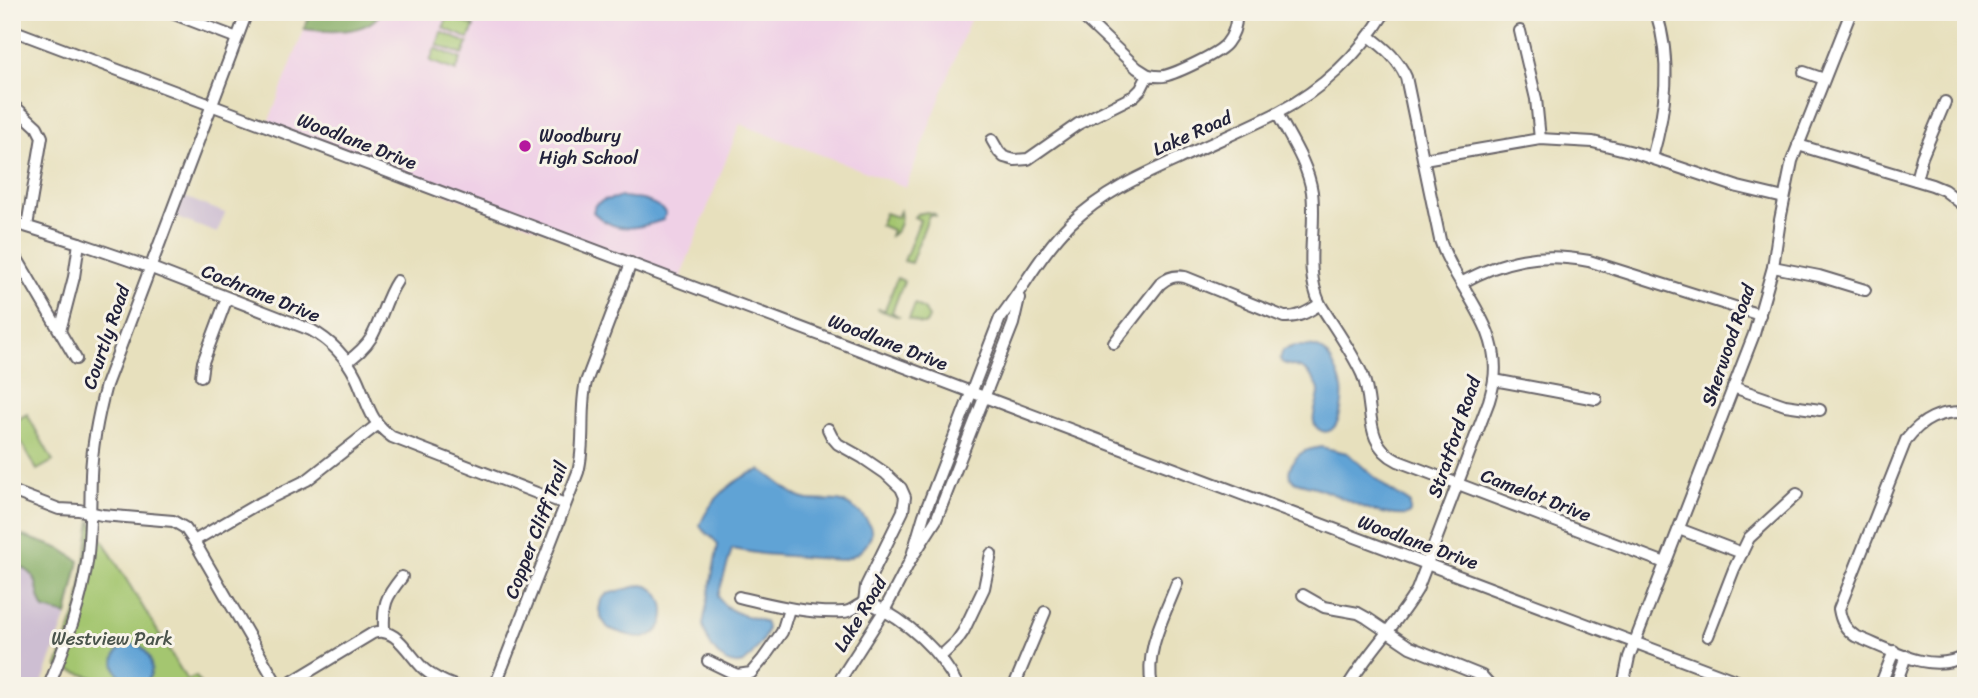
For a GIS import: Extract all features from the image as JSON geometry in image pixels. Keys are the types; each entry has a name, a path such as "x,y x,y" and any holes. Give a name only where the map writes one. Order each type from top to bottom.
{"street":[{"path":"169,12 237,38"},
{"name":"Courtly Road","path":"49,686 78,608 87,564 92,460 101,403 149,268 247,12"},
{"path":"1078,12 1137,68 1148,75 1160,76 1171,74 1219,51 1232,35 1237,12"},
{"name":"Lake Road","path":"911,559 924,515 1000,318 1055,240 1098,201 1128,182 1277,113 1301,99 1334,74 1368,36 1385,12"},
{"path":"1652,158 1662,120 1666,78 1663,39 1656,12"},
{"name":"Sherwood Road","path":"1623,686 1634,642 1760,315 1773,267 1784,198 1798,145 1851,12"},
{"name":"Woodlane Drive","path":"12,30 1751,686"},
{"path":"1520,31 1536,99 1539,139"},
{"name":"Stratford Road","path":"1348,686 1417,590 1489,401 1494,380 1493,348 1487,330 1444,254 1406,77 1401,65 1392,55 1368,36"},
{"path":"1804,72 1824,79"},
{"path":"992,140 1004,157 1014,160 1028,159 1071,128 1134,96 1140,91 1148,75"},
{"path":"1916,180 1922,157 1945,102"},
{"path":"12,104 37,127 42,137 27,226"},
{"name":"Camelot Drive","path":"1277,113 1310,180 1313,201 1311,282 1320,304 1362,373 1374,435 1383,451 1398,461 1665,563"},
{"path":"1424,159 1539,139 1593,142 1652,158 1723,183 1784,198"},
{"path":"1798,145 1944,190 1966,207"},
{"name":"Cochrane Drive","path":"12,222 149,268 311,330 333,346 347,362 377,425"},
{"path":"61,331 79,243"},
{"path":"12,250 76,359"},
{"path":"1461,283 1489,269 1530,257 1569,257 1760,315"},
{"name":"Copper Cliff Trail","path":"495,686 582,457 586,382 631,263"},
{"path":"1773,267 1819,276 1865,290"},
{"path":"1114,343 1160,284 1176,276 1185,277 1284,317 1301,316 1320,304"},
{"path":"347,362 371,338 388,295 397,281"},
{"name":"Lake Road","path":"836,686 884,611 911,559 936,520 1013,324 1020,292"},
{"path":"201,376 203,362 227,298"},
{"path":"1494,380 1596,399"},
{"path":"1733,387 1785,405 1820,410"},
{"path":"1966,412 1941,413 1931,417 1921,423 1906,440 1839,609 1840,617 1855,636 1906,656 1936,664 1948,663 1966,655"},
{"path":"194,541 254,506 307,480 377,425 400,442 565,504"},
{"path":"828,429 838,444 881,471 901,488 905,497 900,518 865,588 864,602"},
{"path":"12,491 59,509 173,521 185,528 278,686"},
{"path":"1708,636 1750,537 1797,494"},
{"path":"1678,529 1742,553"},
{"path":"940,656 963,632 984,588 991,554"},
{"path":"384,631 385,602 402,577"},
{"path":"1152,686 1149,672 1152,649 1177,583"},
{"path":"1303,595 1324,607 1358,613 1410,647 1482,676 1491,686"},
{"path":"739,597 789,609 845,612 864,602"},
{"path":"864,602 884,611 917,633 940,656 955,685"},
{"path":"708,662 737,675 751,673 782,632 789,609"},
{"path":"1014,686 1045,612"},
{"path":"285,686 373,632 384,631 393,635 429,673 455,686"},
{"path":"1880,686 1894,651"},
{"path":"1895,686 1906,656"}],"shaded area":[{"name":"Woodbury High School","path":"311,12 973,12 906,187 740,124 679,281 267,126"},
{"path":"177,194 225,213 217,233 169,215"},
{"path":"12,550 73,595 41,686 12,686"}],"green space":[{"path":"311,12 381,12 367,25 346,30 323,31 304,29"},
{"path":"448,16 474,26 469,39 443,28"},
{"path":"441,32 468,43 463,55 437,45"},
{"path":"435,48 461,59 456,71 430,61"},
{"path":"900,211 899,225 890,236 892,230 880,225 885,213 897,217"},
{"path":"927,212 936,216 929,215 911,263 904,261 920,220 914,217"},
{"path":"897,278 904,281 892,312 896,316 877,309 885,310"},
{"path":"915,304 925,310 929,318 926,324 909,319"},
{"path":"27,414 53,461 37,470 12,426 12,423"},
{"name":"Westview Park","path":"91,521 187,680 196,676 202,686 120,686 57,666 78,608"},
{"path":"12,532 61,549 79,561 67,615 44,609 34,577 12,563"}],"water":[{"path":"622,197 652,203 666,213 663,220 626,228 610,224 593,212 595,205 604,200"},
{"path":"1295,346 1322,350 1332,362 1339,378 1342,388 1340,416 1328,431 1322,431 1314,424 1319,392 1314,380 1304,370 1283,363 1280,359 1283,350"},
{"path":"1321,447 1347,453 1387,488 1410,503 1410,512 1407,515 1382,513 1294,481 1289,474 1294,460 1305,451"},
{"path":"761,470 801,498 838,501 850,506 867,520 871,532 862,549 841,560 732,549 718,596 726,607 765,622 767,629 749,658 743,663 735,664 716,653 703,625 718,545 700,525 724,490 751,473"},
{"path":"642,585 652,588 663,603 663,622 658,630 641,637 608,628 599,610 601,600 607,594"},
{"path":"129,643 142,647 151,661 150,677 143,686 126,681 116,669 116,655 120,648"}],"place":[{"name":"Woodbury High School","path":"525,146"}]}
